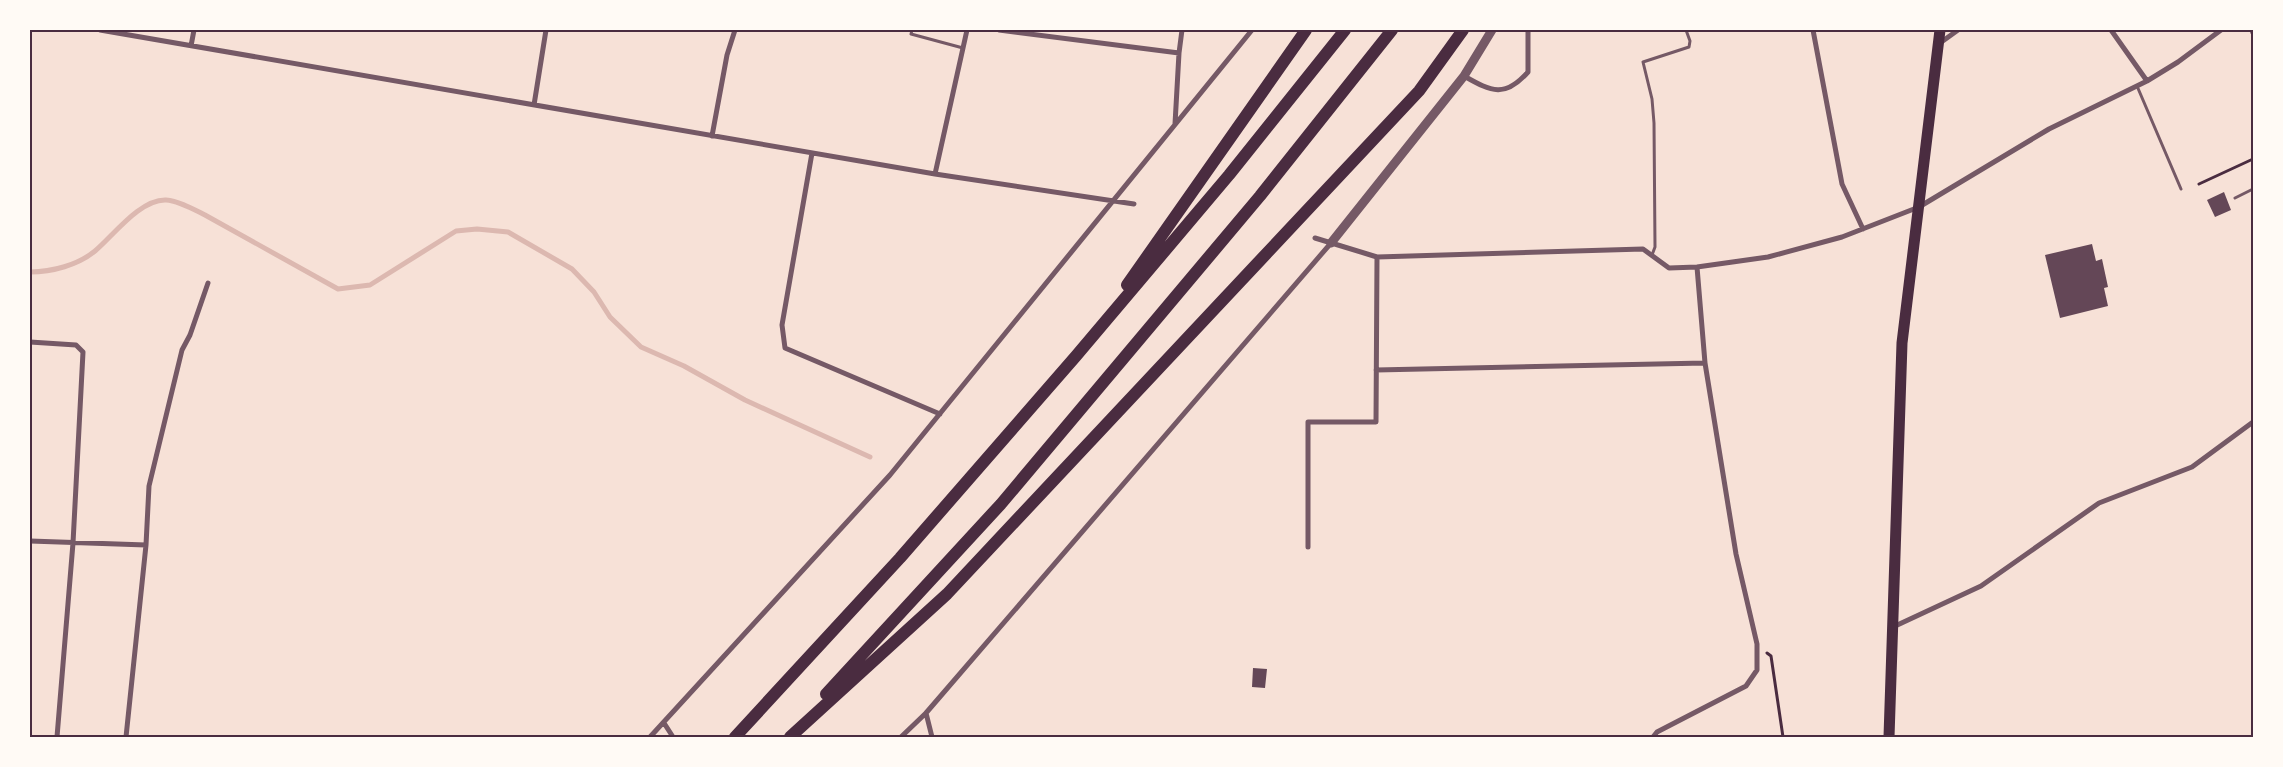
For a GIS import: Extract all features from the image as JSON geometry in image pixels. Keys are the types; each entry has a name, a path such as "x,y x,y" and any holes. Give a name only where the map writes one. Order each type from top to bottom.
{"highway":[{"path":"1076,356 1306,30"},
{"path":"735,737 900,558 1076,356 1229,175 1346,30"},
{"path":"789,737 1007,497 1260,196 1392,30"},
{"path":"789,737 947,594 1419,91 1460,35"}],"main road":[{"path":"1889,737 1902,343 1940,30"}],"street":[{"path":"100,30 935,174 1134,204"},
{"path":"191,46 194,30"},
{"path":"534,105 546,30"},
{"path":"712,136 726,55 735,30"},
{"path":"935,174 967,30"},
{"path":"999,30 1179,53"},
{"path":"1175,125 1182,30"},
{"path":"650,737 890,475 1252,30"},
{"path":"901,737 926,713 1331,243 1464,76 1492,30"},
{"path":"1464,76 1488,90 1511,88 1528,72 1528,30"},
{"path":"1813,30 1842,184 1863,229"},
{"path":"1939,43 1958,30"},
{"path":"2111,30 2147,81"},
{"path":"1315,238 1378,257 1643,249 1669,268 1697,267 1768,258 1842,237 1919,207 2049,129 2147,81 2178,62 2221,30"},
{"path":"812,153 782,326 785,348 940,414"},
{"path":"1308,546 1308,422 1376,422 1378,257"},
{"path":"1653,737 1657,732 1746,686 1757,670 1757,644 1736,554 1705,362 1697,267"},
{"path":"126,737 146,546 151,477 182,350 190,335 208,283"},
{"path":"30,342 76,345 83,352 73,543 57,737"},
{"path":"1376,370 1705,362"},
{"path":"1892,627 1981,586 2099,503 2192,467 2253,422"},
{"path":"30,541 146,546"},
{"path":"926,713 932,737"},
{"path":"664,723 673,737"}],"lane":[{"path":"912,30 911,34 963,48"},
{"path":"1652,255 1655,247 1656,152 1652,100 1643,62 1689,47 1690,41 1686,30"},
{"path":"2137,86 2181,189"},
{"path":"2235,198 2253,189"}],"path":[{"path":"2199,184 2253,159"},
{"path":"1757,644 1771,656 1783,737"}],"building":[{"path":"2224,192 2231,210 2215,217 2207,200"},
{"path":"2092,244 2096,261 2102,259 2108,287 2104,288 2108,306 2060,318 2045,255"},
{"path":"1253,668 1267,669 1265,688 1252,687"}],"waterway":[{"path":"30,272 56,269 81,260 95,251 146,205 166,200 181,204 205,215 338,289 370,285 456,231 477,229 508,232 572,269 594,292 610,317 641,347 684,366 745,400 870,457"}]}
